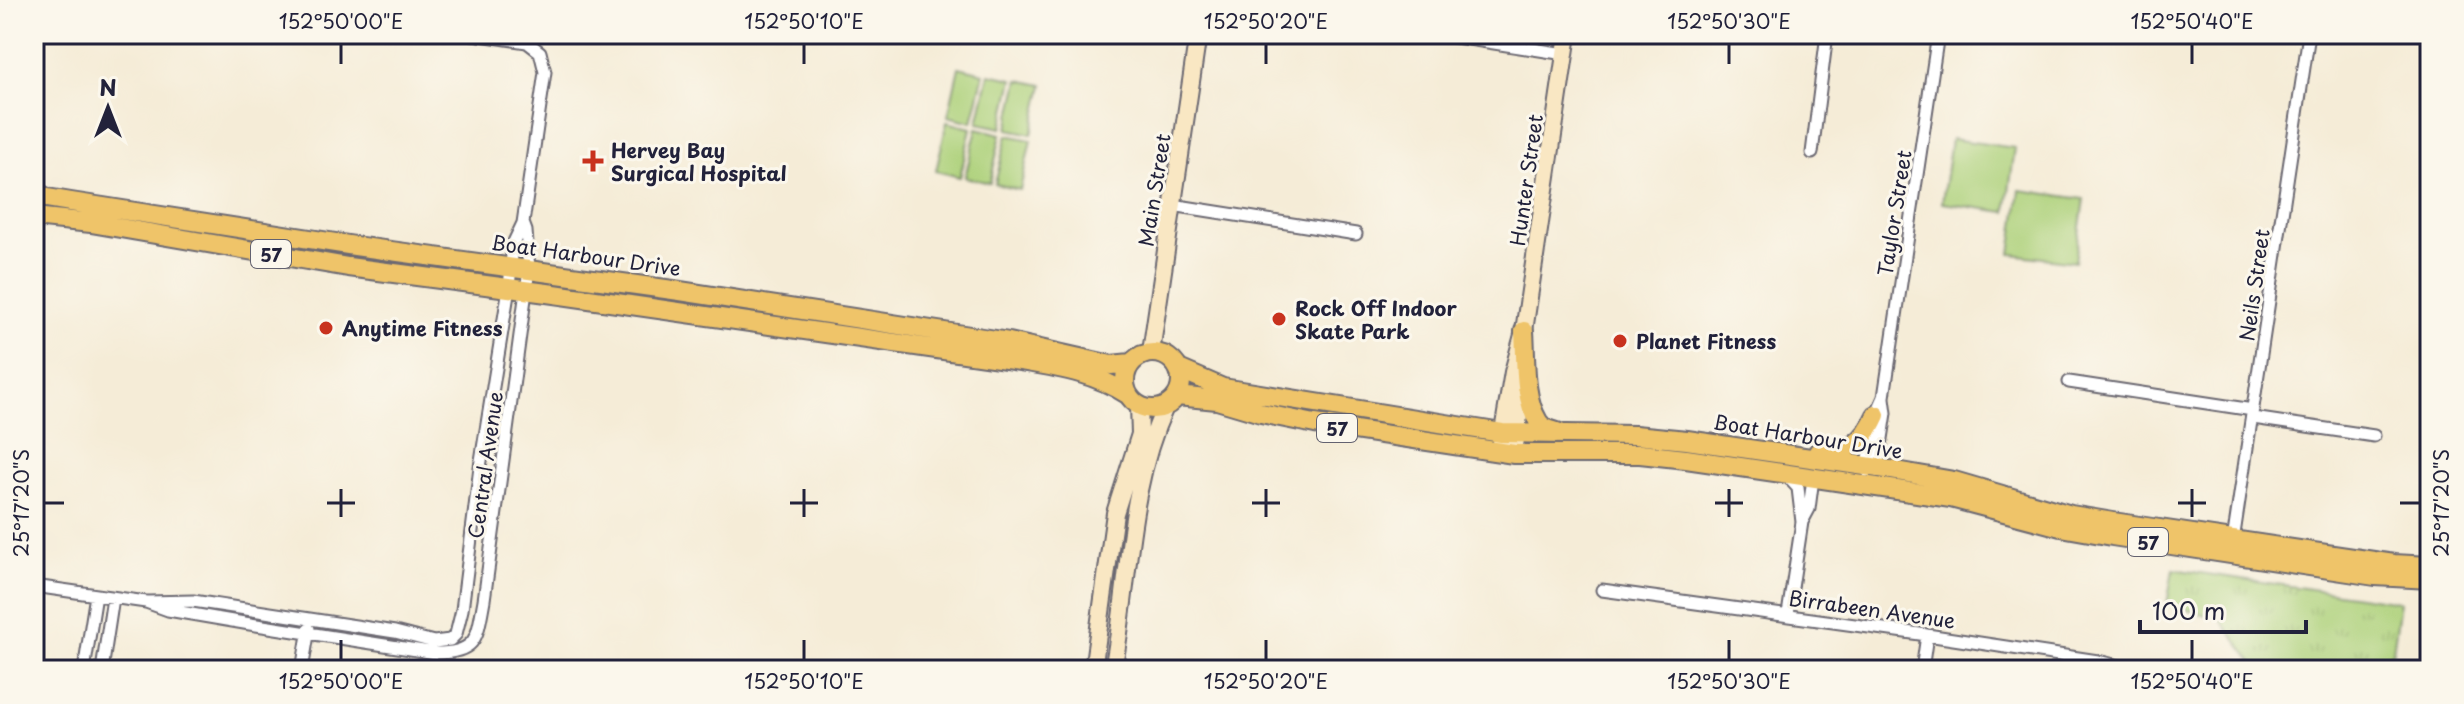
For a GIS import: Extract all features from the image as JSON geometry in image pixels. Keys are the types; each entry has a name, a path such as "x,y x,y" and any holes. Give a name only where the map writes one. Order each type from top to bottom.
{"main road":[{"name":"Boat Harbour Drive","path":"34,191 47,198 86,205 1009,342 1111,365 1131,363"},
{"name":"57","path":"34,217 91,223 348,267 1047,365 1106,380 1147,409 1171,401"},
{"path":"703,295 727,306 768,313 782,326"},
{"path":"1524,331 1531,402 1537,420 1543,427 1565,435"},
{"path":"1133,400 1124,378 1131,363 1151,352"},
{"name":"57","path":"1151,352 1167,356 1179,369"},
{"path":"1171,401 1181,378 1179,369"},
{"name":"Boat Harbour Drive","path":"1179,369 1223,388 1509,434 1635,435 1727,446 1954,481 2071,515 2394,564 2430,566"},
{"name":"Boat Harbour Drive","path":"1171,401 1217,400 1315,424 1507,453 1640,454 1813,478 1951,498 2061,527 2112,536 2375,576 2430,579"},
{"path":"1779,454 1850,448 1867,434 1876,415"},
{"path":"1727,446 1759,458 1801,466 1813,478"}],"street":[{"path":"473,34 527,42 540,52 545,72 523,223 526,231 520,268"},
{"name":"Main Street","path":"1151,352 1198,34"},
{"path":"1436,34 1565,54"},
{"name":"Hunter Street","path":"1507,453 1513,372 1524,331 1568,34"},
{"path":"1812,153 1827,34"},
{"name":"Taylor Street","path":"1873,468 1876,415 1884,397 1938,34"},
{"name":"Neils Street","path":"2233,541 2309,34"},
{"path":"1172,205 1356,234"},
{"name":"Central Avenue","path":"308,634 436,653 465,650 476,639 520,268"},
{"name":"Central Avenue","path":"310,621 395,632 434,642 450,640 458,629 480,467 520,268"},
{"path":"2069,382 2374,436"},
{"name":"Taylor Street","path":"1870,487 1886,413 1884,397"},
{"path":"1093,670 1115,513 1140,434 1133,400"},
{"path":"1113,670 1136,495 1155,428 1171,401"},
{"path":"1784,474 1798,488 1802,522 1788,614"},
{"path":"1802,522 1809,509 1813,478"},
{"path":"34,586 146,602 193,601 310,621 302,670"},
{"name":"Birrabeen Avenue","path":"1602,590 1788,614 2098,661 2135,670"},
{"path":"84,670 96,595"},
{"path":"102,670 113,598"},
{"path":"146,602 168,610 308,634"},
{"path":"1922,670 1927,635"}],"green space":[{"path":"959,67 984,73 972,122 948,116"},
{"path":"989,74 1013,79 1002,128 978,123"},
{"path":"1019,80 1043,85 1032,134 1008,129"},
{"path":"947,122 971,128 960,177 936,171"},
{"path":"977,128 1001,134 990,183 965,177"},
{"path":"1007,135 1031,140 1020,190 995,184"},
{"path":"1951,139 2015,148 2006,212 1942,203"},
{"path":"2020,190 2084,199 2075,262 2011,254"},
{"path":"2173,569 2400,602 2393,652 2370,670 2259,670 2220,619 2167,604"}],"place":[{"name":"Hervey Bay Surgical Hospital","path":"593,161"},
{"name":"Rock Off Indoor Skate Park","path":"1279,319"},
{"name":"Anytime Fitness","path":"326,328"},
{"name":"Planet Fitness","path":"1620,341"}]}
